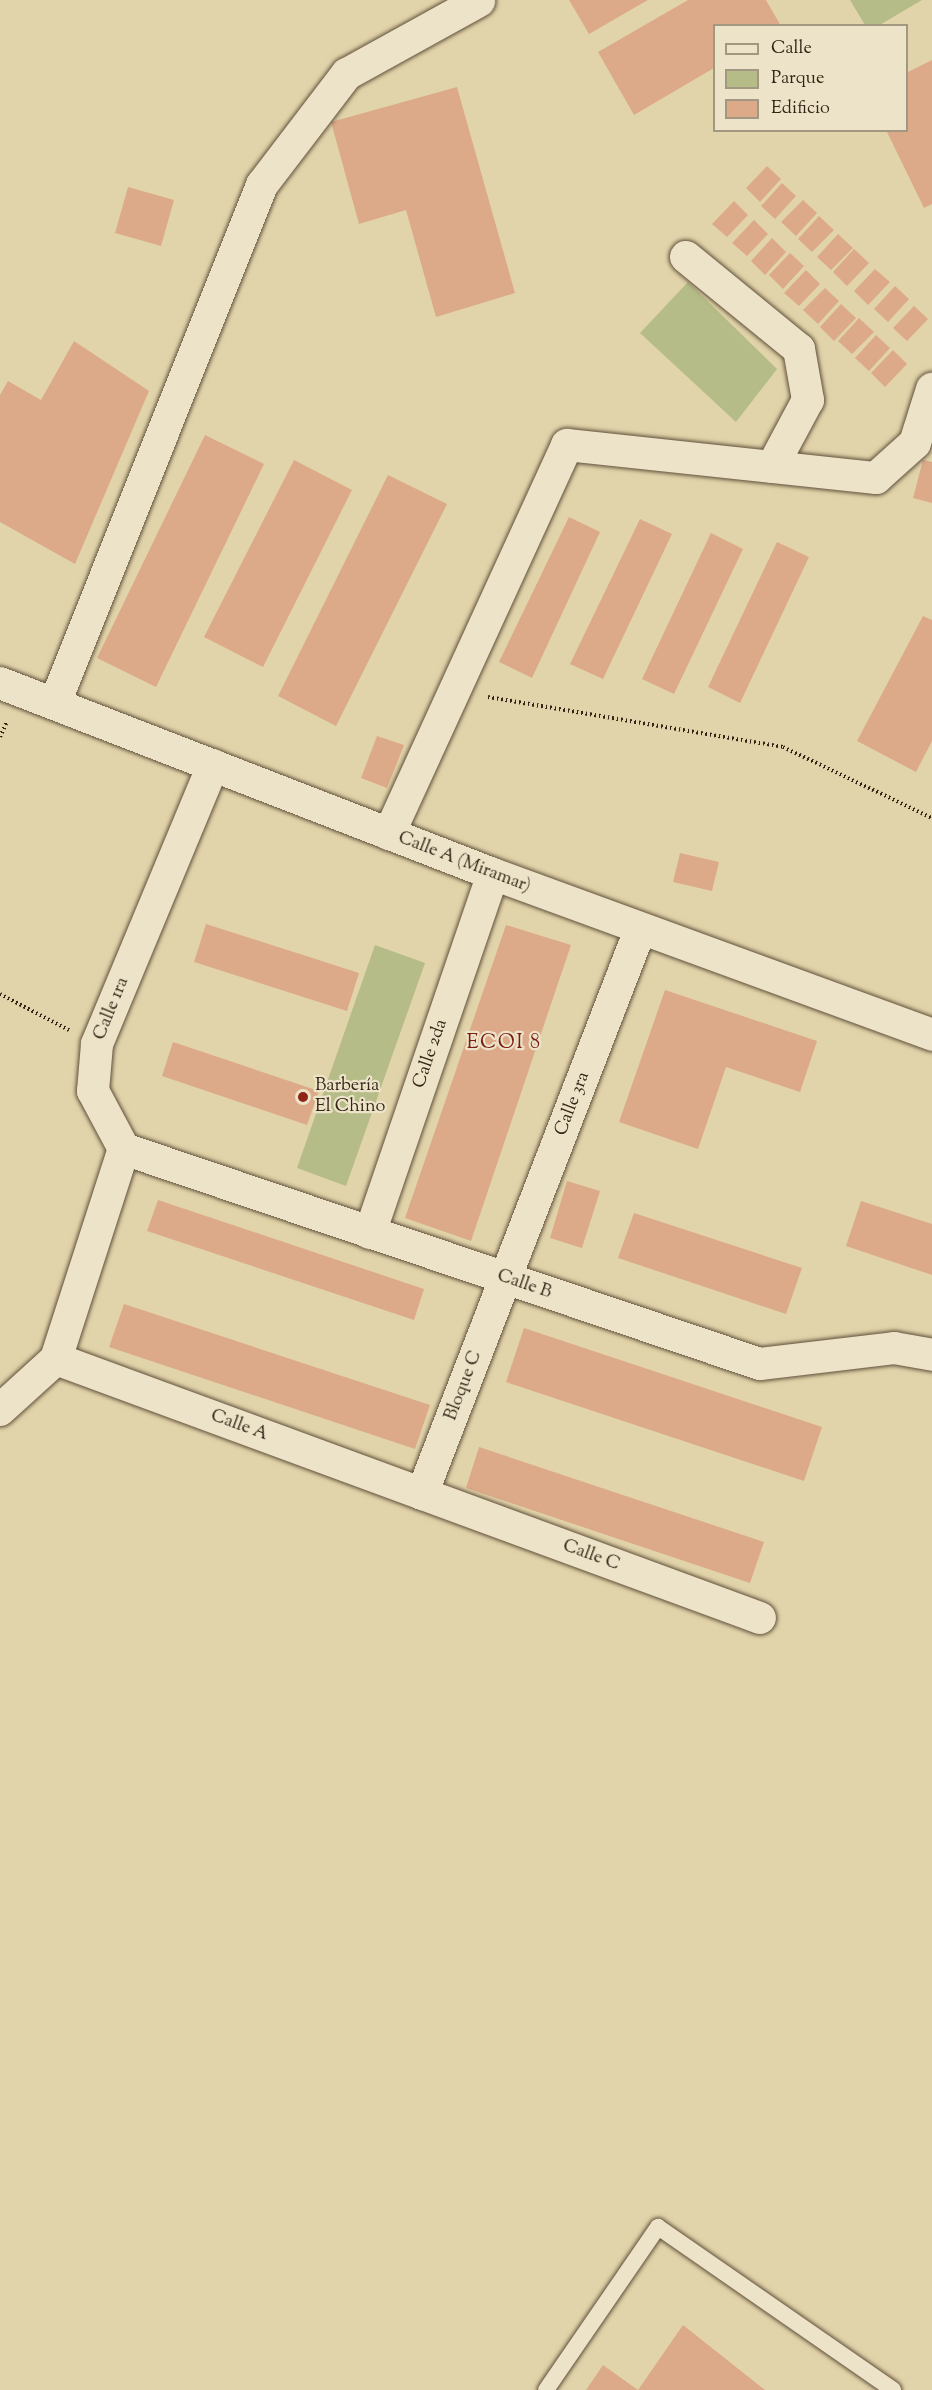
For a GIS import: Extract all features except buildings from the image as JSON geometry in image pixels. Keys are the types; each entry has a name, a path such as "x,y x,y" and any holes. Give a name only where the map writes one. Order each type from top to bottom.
{"street":[{"path":"55,703 262,185 347,74 479,1"},
{"path":"686,257 800,349 808,400 772,466"},
{"path":"389,834 567,445 876,478 915,443 932,391"},
{"name":"Calle A (Miramar)","path":"0,683 640,930 932,1035"},
{"name":"Calle 1ra","path":"124,1149 93,1091 97,1044 213,765"},
{"name":"Calle 2da","path":"370,1233 493,874"},
{"name":"Calle 3ra","path":"505,1278 640,930"},
{"path":"0,1410 56,1359 124,1149"},
{"name":"Calle B","path":"124,1149 760,1364 894,1348 932,1355"},
{"name":"Bloque C","path":"422,1494 505,1278"},
{"name":"Calle A","path":"56,1359 422,1494"},
{"name":"Calle C","path":"422,1494 760,1618"}],"lane":[{"path":"546,2390 658,2227 889,2389"}],"path":[{"path":"454,691 783,747 932,818"},
{"path":"0,994 97,1044"}],"green space":[{"path":"850,0 922,0 881,24 864,24"},
{"path":"688,282 777,369 736,422 640,333"},
{"path":"375,945 425,963 346,1186 297,1168"}],"place":[{"name":"Barbería El Chino","path":"303,1097"}],"district":[{"name":"ECOI 8","path":"504,1043"}]}
